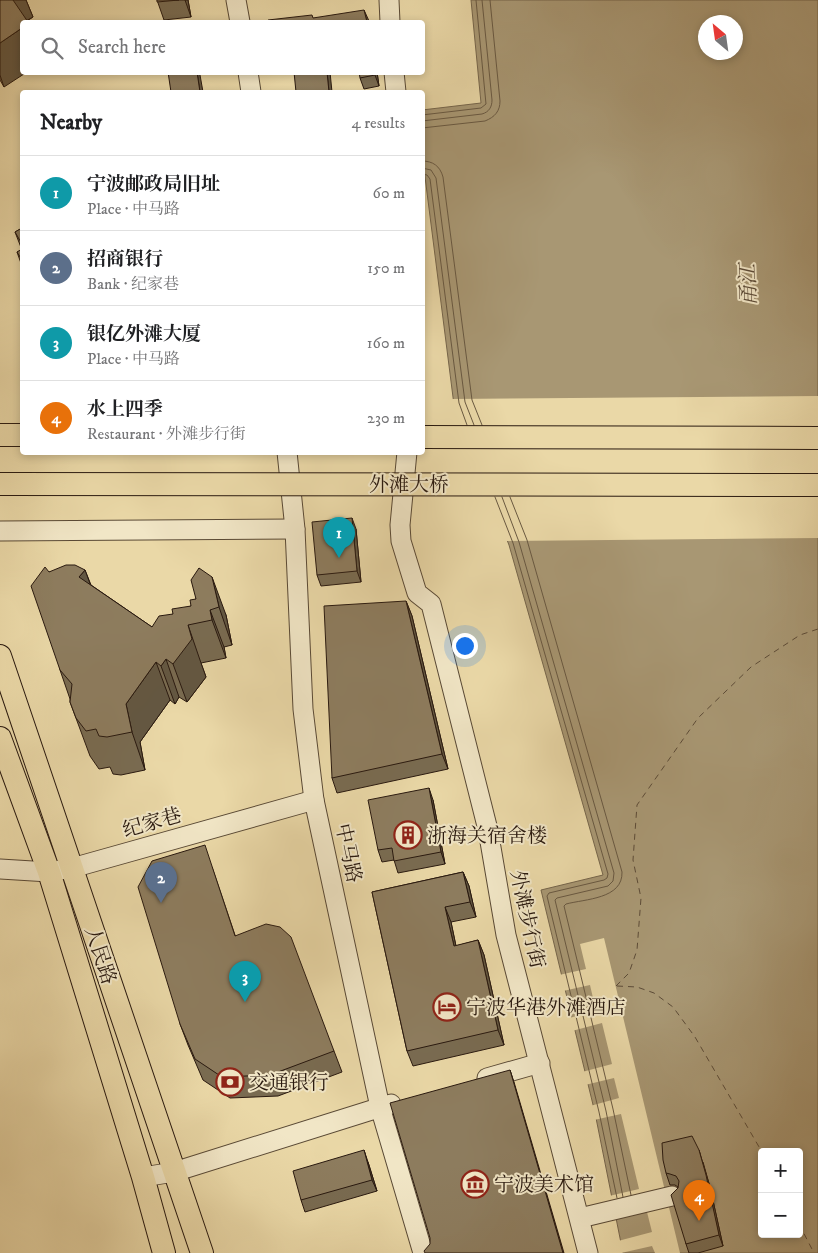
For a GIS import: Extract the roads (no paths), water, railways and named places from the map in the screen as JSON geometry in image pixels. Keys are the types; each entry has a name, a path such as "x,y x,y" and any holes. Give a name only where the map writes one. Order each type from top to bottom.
{"main road":[{"path":"0,435 20,435"},
{"path":"425,437 818,438"},
{"name":"外滩大桥","path":"0,484 818,485"},
{"name":"人民路","path":"0,656 202,1253"},
{"name":"人民路","path":"0,738 49,872 143,1176 164,1253"}],"street":[{"path":"236,0 240,20"},
{"path":"389,0 390,20"},
{"path":"248,75 251,90"},
{"path":"394,75 396,90"},
{"path":"0,426 20,425"},
{"name":"中马路","path":"287,455 295,529 303,709 314,800 380,1107 423,1253"},
{"name":"外滩步行街","path":"408,455 400,524 401,541 417,593 430,604 433,614 488,830 506,935 588,1253"},
{"path":"0,531 295,529"},
{"name":"纪家巷","path":"0,869 49,872 72,868 314,800"},
{"path":"474,1081 540,1063"},
{"path":"143,1176 174,1172 380,1107 408,1100"},
{"path":"580,1218 672,1196"}],"water":[{"name":"甬江","path":"471,0 818,0 818,1253 623,1253 595,1113 541,890 603,875 509,545 454,405 425,177 425,110 481,103"}],"place":[{"name":"宁波邮政局旧址","path":"339,558"},
{"name":"浙海关宿舍楼","path":"408,835"},
{"name":"招商银行","path":"161,903"},
{"name":"银亿外滩大厦","path":"245,1002"},
{"name":"宁波华港外滩酒店","path":"447,1007"},
{"name":"交通银行","path":"230,1082"},
{"name":"宁波美术馆","path":"475,1184"},
{"name":"水上四季","path":"699,1221"}]}
